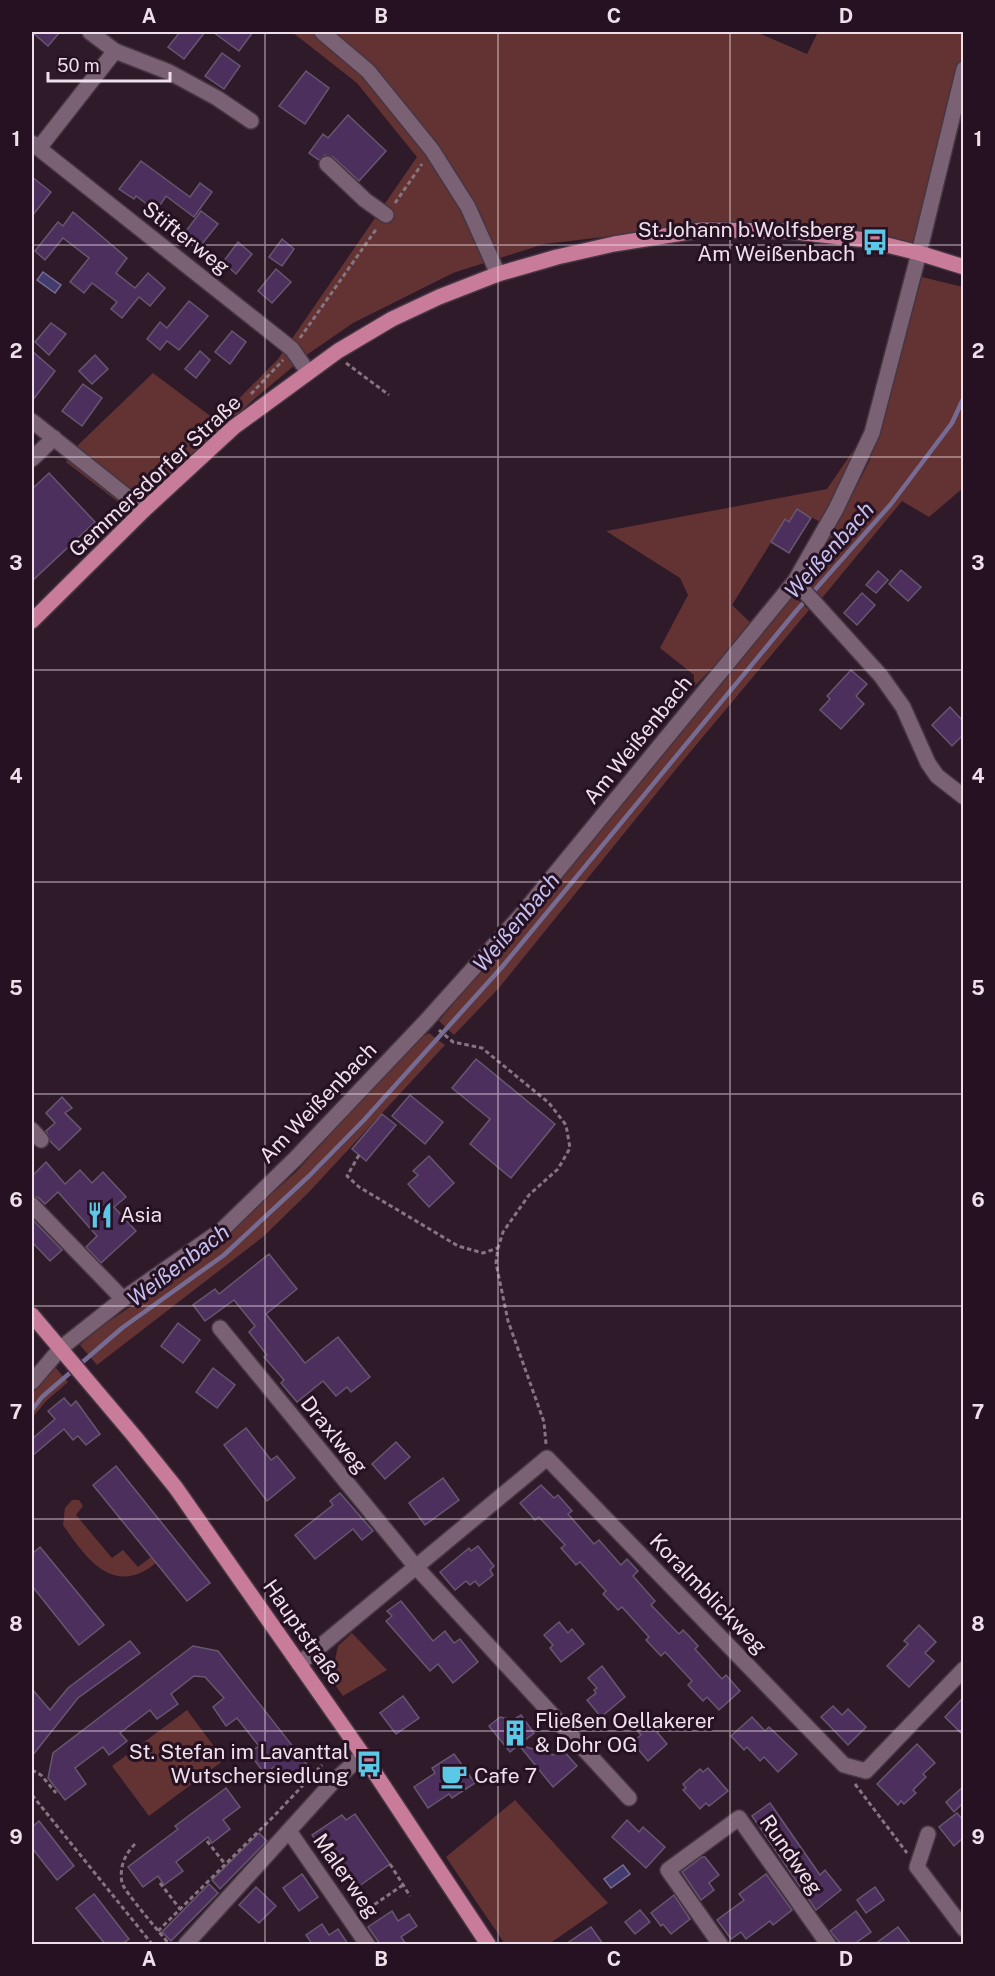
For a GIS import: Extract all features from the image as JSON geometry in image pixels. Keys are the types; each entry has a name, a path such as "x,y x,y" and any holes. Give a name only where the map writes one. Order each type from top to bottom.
{"main road":[{"name":"Gemmersdorfer Straße","path":"32,621 144,510 234,427 338,351 402,314 498,274 614,244 702,230 786,231 867,240 963,267"},
{"name":"Hauptstraße","path":"32,1315 176,1488 363,1755 488,1944"}],"street":[{"path":"90,32 115,51 169,72 217,98 251,121"},
{"path":"322,32 368,71 432,150 468,207 498,274"},
{"path":"35,145 115,51"},
{"name":"Am Weißenbach","path":"32,1382 123,1299 223,1229 296,1158 427,1020 522,914 797,583 872,433 919,253 963,69"},
{"name":"Stifterweg","path":"35,145 292,349 308,372"},
{"path":"327,164 365,200 386,215"},
{"path":"32,421 144,510"},
{"path":"32,459 54,438"},
{"path":"797,583 881,676 903,707 928,763 937,776 963,796"},
{"path":"32,1204 123,1299"},
{"name":"Draxlweg","path":"219,1328 416,1567"},
{"path":"299,1664 548,1458"},
{"name":"Koralmblickweg","path":"548,1458 844,1765 856,1768"},
{"path":"416,1567 629,1798"},
{"path":"856,1768 866,1770 963,1669"},
{"path":"186,1944 333,1782 363,1755"},
{"name":"Rundweg","path":"720,1944 668,1870 739,1818 828,1944"},
{"name":"Malerweg","path":"289,1831 367,1944"},
{"path":"928,1834 917,1867 963,1929"}],"path":[{"path":"248,397 274,372 292,349 432,150"},
{"path":"338,351 346,364 389,394"},
{"path":"434,1025 453,1042 482,1048 549,1103 566,1125 570,1148 558,1169 529,1195 503,1232 496,1263 508,1321 544,1422 548,1458"},
{"path":"359,1155 346,1176 359,1187 458,1246 483,1253 498,1248"},
{"path":"158,1931 322,1765"},
{"path":"856,1768 852,1780 917,1867"},
{"path":"32,1770 41,1775 56,1793"},
{"path":"32,1795 152,1944"},
{"path":"207,1841 225,1864"},
{"path":"135,1844 127,1852 122,1865 122,1885 169,1944"},
{"path":"390,1864 410,1896"},
{"path":"160,1883 180,1909"},
{"path":"351,1920 403,1885"}],"shaded area":[{"path":"292,32 756,32 807,54 818,32 963,32 963,95 922,246 688,227 544,244 453,273 353,323 308,354 252,401 180,468 118,515 117,501 66,462 77,446 153,373 217,421 278,359 417,157 357,83"},
{"path":"43,272 61,285 55,293 37,280"},
{"path":"922,277 963,287 963,488 929,517 902,501 822,598 807,581 870,460"},
{"path":"855,448 822,523 797,509 789,522 785,520 732,605 753,625 694,687 694,675 660,648 688,595 680,578 606,531 827,489"},
{"path":"792,598 798,600 809,610 681,763 498,989 454,1035 439,1021"},
{"path":"429,1033 445,1045 310,1191 264,1236 97,1365 80,1345 100,1327 141,1300 231,1230 296,1172 416,1041"},
{"path":"55,1367 68,1382 46,1401 32,1418 32,1394"},
{"path":"72,1500 79,1500 83,1506 76,1515 112,1558 123,1550 138,1567 151,1557 156,1563 141,1573 127,1576 114,1575 102,1570 81,1550 63,1525 65,1508"},
{"path":"352,1633 387,1670 343,1696 331,1679 338,1646"},
{"path":"187,1710 224,1760 149,1816 112,1766"},
{"path":"515,1800 608,1903 549,1944 505,1944 446,1857"},
{"path":"623,1865 630,1874 611,1888 604,1879"}],"building":[{"path":"32,32 60,32 48,46"},
{"path":"180,32 205,32 184,59 168,47"},
{"path":"213,32 253,32 239,51"},
{"path":"222,53 240,66 224,89 205,76"},
{"path":"306,71 329,88 305,124 279,106"},
{"path":"348,115 386,151 359,181 333,157 325,155 319,160 309,153 323,134 328,138"},
{"path":"141,161 190,197 200,183 212,192 194,217 166,196 156,211 136,196 134,199 119,189"},
{"path":"32,177 51,192 32,216"},
{"path":"201,211 218,224 202,244 186,231"},
{"path":"73,212 127,258 116,273 135,288 148,273 165,288 150,306 139,297 122,318 111,309 117,302 92,283 84,293 70,282 89,258 63,238 45,260 35,251 58,222 63,226"},
{"path":"282,239 294,249 282,266 269,257"},
{"path":"238,242 252,254 236,274 223,262"},
{"path":"276,269 291,282 272,303 258,291"},
{"path":"189,301 208,316 179,350 167,341 160,350 147,339 160,322 167,328"},
{"path":"51,323 66,334 49,355 35,342"},
{"path":"232,331 246,342 230,364 215,352"},
{"path":"32,351 55,371 32,401"},
{"path":"200,351 210,360 196,378 185,369"},
{"path":"95,355 108,369 92,384 79,371"},
{"path":"83,384 102,398 82,426 62,411"},
{"path":"49,473 95,522 32,581 32,489"},
{"path":"797,509 811,518 789,553 771,542 785,519 789,522"},
{"path":"901,570 921,587 908,601 889,584"},
{"path":"878,571 888,580 876,593 866,585"},
{"path":"862,593 875,605 857,625 844,613"},
{"path":"851,670 867,684 856,696 864,704 841,729 820,710 830,699 827,696"},
{"path":"950,707 963,721 963,735 952,746 932,725"},
{"path":"476,1059 555,1124 511,1178 470,1144 490,1119 452,1088"},
{"path":"410,1095 443,1122 425,1144 392,1116"},
{"path":"62,1097 72,1108 65,1113 81,1129 59,1150 50,1141 46,1131 55,1123 46,1113"},
{"path":"382,1114 396,1125 366,1161 352,1149"},
{"path":"429,1156 454,1183 429,1207 408,1184 418,1175 413,1171"},
{"name":"Asia","path":"46,1162 65,1184 80,1170 92,1183 103,1172 126,1197 114,1207 136,1231 101,1263 86,1247 97,1236 58,1192 45,1204 39,1198 32,1196 32,1176"},
{"path":"32,1219 62,1250 50,1261 32,1242"},
{"path":"269,1254 297,1289 266,1314 305,1363 338,1337 370,1377 351,1392 347,1387 336,1396 323,1381 297,1402 281,1383 284,1380 264,1357 267,1355 249,1332 255,1326 234,1300 205,1321 193,1305 215,1289 219,1294"},
{"path":"178,1323 200,1340 183,1363 161,1346"},
{"path":"213,1368 235,1385 217,1408 196,1392"},
{"path":"64,1398 71,1406 76,1401 100,1434 86,1445 78,1436 73,1440 64,1429 32,1456 32,1439 55,1419 48,1411"},
{"path":"246,1428 271,1460 277,1456 295,1478 267,1501 224,1445"},
{"path":"396,1442 410,1457 385,1479 372,1464"},
{"path":"116,1466 210,1583 187,1601 93,1485"},
{"path":"443,1478 459,1500 425,1525 409,1503"},
{"path":"541,1485 554,1498 558,1495 572,1511 568,1514 594,1544 599,1540 621,1565 627,1559 638,1571 633,1576 655,1601 651,1605 679,1634 683,1630 698,1646 695,1649 722,1679 726,1675 740,1691 719,1710 707,1697 703,1701 688,1685 692,1681 665,1652 661,1656 646,1640 649,1637 622,1607 618,1610 603,1594 606,1591 580,1562 576,1565 561,1548 565,1545 539,1517 535,1520 520,1503"},
{"path":"340,1493 373,1531 362,1540 353,1529 315,1559 295,1535 333,1505 330,1501"},
{"path":"478,1546 494,1566 490,1570 493,1575 479,1586 475,1581 470,1585 466,1581 455,1590 440,1572 469,1548 471,1551"},
{"path":"40,1547 104,1625 79,1645 32,1586 32,1554"},
{"path":"401,1601 433,1641 445,1631 454,1643 460,1639 478,1662 453,1683 438,1664 430,1671 386,1621 392,1616 387,1611"},
{"path":"559,1622 568,1633 572,1629 584,1644 561,1662 550,1648 553,1645 544,1635"},
{"path":"919,1625 936,1642 925,1653 934,1661 909,1687 887,1666 908,1644 904,1641"},
{"path":"130,1641 140,1653 78,1698 32,1756 32,1689 50,1710 68,1688"},
{"path":"193,1646 218,1651 309,1767 288,1783 275,1766 265,1774 249,1753 259,1746 237,1718 226,1726 213,1707 224,1698 205,1677 194,1676 171,1694 178,1704 157,1719 150,1710 120,1733 127,1741 109,1755 103,1747 75,1768 86,1784 65,1800 48,1778 53,1753"},
{"path":"602,1666 625,1697 601,1717 587,1700 596,1693 594,1690 597,1688 588,1678"},
{"path":"403,1696 419,1718 396,1734 380,1713"},
{"path":"963,1698 963,1735 945,1717"},
{"path":"833,1706 842,1715 848,1709 866,1727 848,1745 821,1717"},
{"name":"Fließen Oellakerer & Dohr OG","path":"521,1715 534,1733 510,1752 489,1726 500,1717 513,1720"},
{"path":"650,1715 662,1728 657,1732 667,1744 648,1761 632,1742 641,1735 635,1728"},
{"path":"752,1717 765,1731 769,1727 797,1754 778,1772 764,1757 760,1761 747,1747 744,1750 731,1736"},
{"path":"917,1744 935,1763 923,1774 926,1777 913,1790 916,1793 904,1804 901,1801 898,1805 877,1784"},
{"path":"519,1745 554,1755 562,1749 577,1766 553,1787"},
{"path":"454,1754 475,1783 452,1798 449,1794 428,1808 414,1787 435,1773 432,1768"},
{"path":"708,1768 728,1791 709,1806 706,1803 700,1809 683,1790 686,1788 683,1784 700,1769 703,1772"},
{"path":"963,1787 963,1803 954,1812 946,1802"},
{"path":"226,1788 240,1807 223,1820 230,1829 212,1843 208,1837 176,1862 183,1871 164,1885 158,1876 143,1887 128,1867 178,1829 175,1826"},
{"path":"770,1803 820,1875 825,1870 841,1890 816,1910 752,1816"},
{"path":"957,1813 963,1820 963,1838 954,1846 939,1827"},
{"path":"355,1814 390,1864 355,1889 324,1843 320,1846 312,1835 342,1815 346,1820"},
{"path":"627,1820 639,1832 643,1827 665,1847 646,1868 612,1837"},
{"path":"39,1821 74,1866 57,1880 32,1848 32,1827"},
{"path":"259,1833 267,1841 220,1889 212,1880"},
{"path":"705,1857 719,1875 709,1883 714,1890 701,1900 682,1872"},
{"path":"302,1874 318,1897 299,1911 283,1888"},
{"path":"766,1874 792,1910 773,1925 770,1921 746,1939 741,1932 731,1939 717,1920 744,1900 739,1894"},
{"path":"209,1884 218,1893 171,1941 162,1932"},
{"path":"256,1887 276,1906 259,1923 239,1905"},
{"path":"875,1887 884,1900 866,1913 857,1900"},
{"path":"94,1894 129,1939 122,1944 105,1944 76,1908"},
{"path":"674,1895 690,1919 671,1934 651,1913"},
{"path":"640,1910 650,1922 635,1934 625,1922"},
{"path":"392,1911 398,1921 409,1914 417,1926 401,1937 406,1944 380,1944 368,1927"},
{"path":"856,1911 871,1932 854,1944 841,1944 830,1931"},
{"path":"322,1924 329,1935 338,1929 348,1944 312,1944 306,1935"},
{"path":"591,1927 603,1944 566,1944"},
{"path":"898,1927 911,1944 875,1944"}],"waterway":[{"name":"Weißenbach","path":"32,1410 42,1397 122,1328 224,1255 309,1176 364,1120 502,967 797,610 891,504 952,423 964,397"}],"place":[{"name":"St.Johann b.Wolfsberg Am Weißenbach","path":"875,242"},
{"name":"Asia","path":"100,1215"},
{"name":"Fließen Oellakerer & Dohr OG","path":"515,1733"},
{"name":"St. Stefan im Lavanttal Wutschersiedlung","path":"369,1764"},
{"name":"Cafe 7","path":"454,1776"}]}
